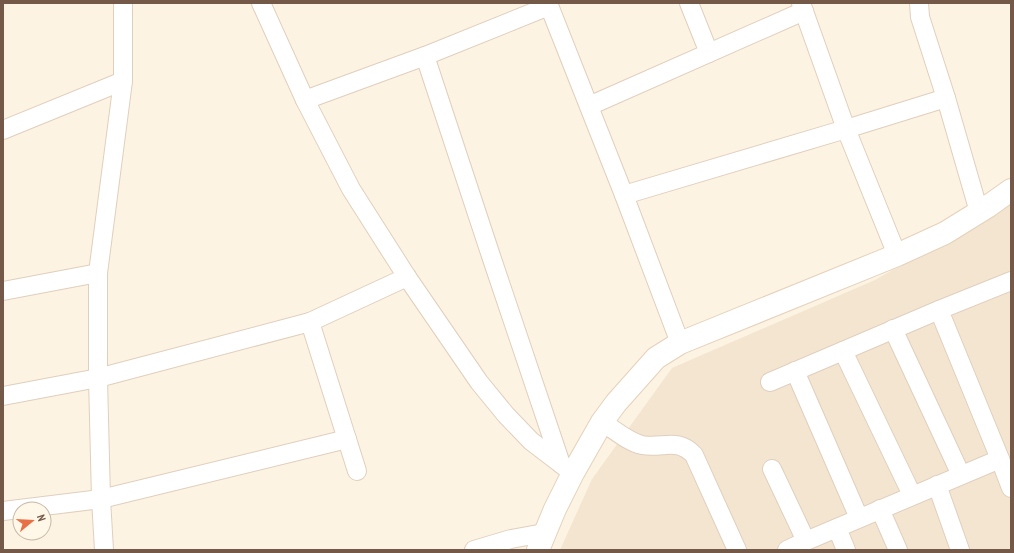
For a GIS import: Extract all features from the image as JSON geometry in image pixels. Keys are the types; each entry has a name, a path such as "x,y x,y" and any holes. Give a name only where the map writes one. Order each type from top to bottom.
{"main road":[{"path":"541,542 567,469 616,403 656,358 680,343 897,255 945,233 1011,190"}],"street":[{"path":"104,550 101,499 98,378 98,273 123,81 123,3"},
{"path":"261,3 305,100 351,189 407,276 479,382 506,415 531,441 567,469"},
{"path":"690,3 709,53"},
{"path":"919,3 920,17 946,98 979,212"},
{"path":"305,100 425,56 549,4 680,343"},
{"path":"589,106 709,53 803,7 846,129 897,255"},
{"path":"425,56 488,248 567,469"},
{"path":"3,130 123,81"},
{"path":"624,195 946,98"},
{"path":"3,290 98,273"},
{"path":"3,396 98,378 310,322 407,276"},
{"path":"770,382 893,329 1011,281"},
{"path":"939,310 1011,488"},
{"path":"310,322 357,471"},
{"path":"893,329 961,475"},
{"path":"842,351 912,496"},
{"path":"795,371 859,518"},
{"path":"602,422 633,442 643,445 678,445 688,448 694,455 737,550"},
{"path":"3,511 101,499 347,439"},
{"path":"787,550 1000,458"},
{"path":"772,469 806,541"},
{"path":"937,486 960,550"},
{"path":"880,510 898,550"},
{"path":"836,528 846,550"},
{"path":"474,550 511,538 541,542"}],"shaded area":[{"path":"1011,202 1011,550 560,550 592,479 672,368 875,280"}]}
